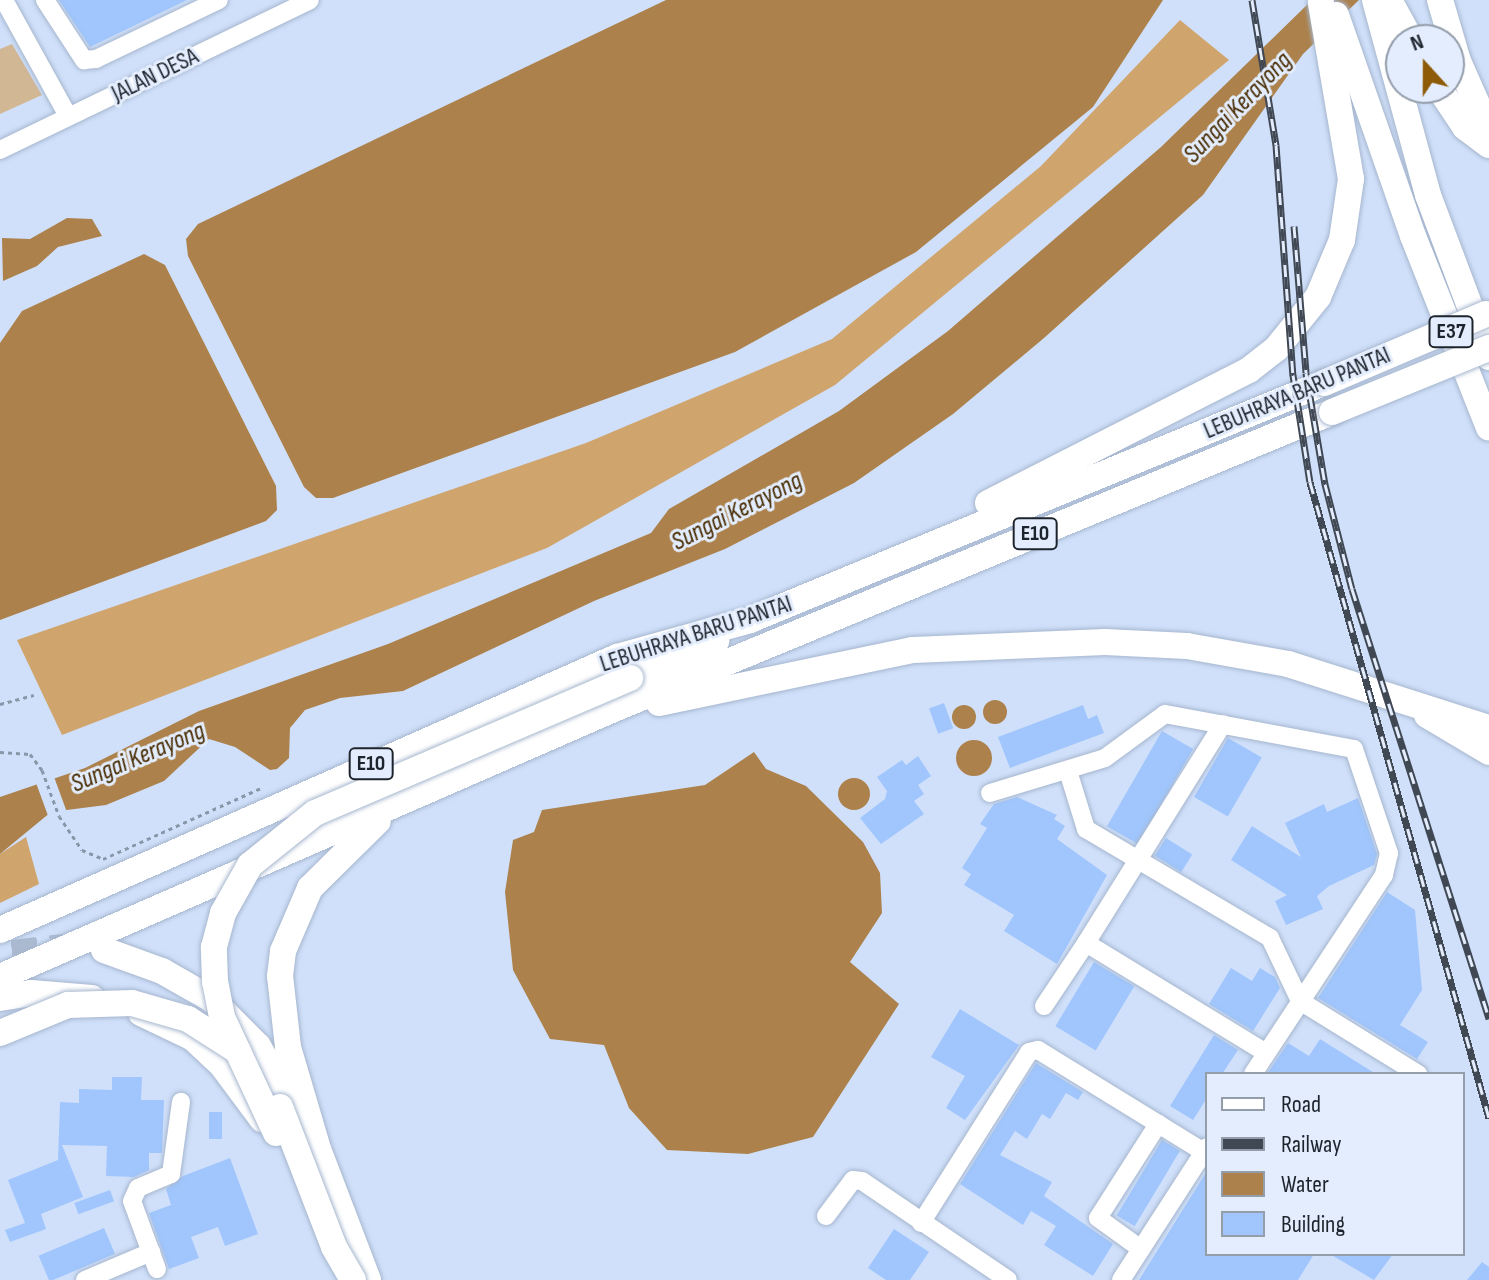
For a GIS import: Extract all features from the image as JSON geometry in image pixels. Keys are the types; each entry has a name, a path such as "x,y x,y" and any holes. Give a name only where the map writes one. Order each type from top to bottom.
{"highway":[{"path":"1440,0 1458,61 1489,131"},
{"name":"E37","path":"1323,2 1340,65 1413,236 1489,428"},
{"path":"1383,4 1399,24"},
{"path":"1383,4 1392,24"},
{"name":"E37","path":"1383,4 1428,195 1489,357"},
{"path":"935,544 972,511 1223,386 1276,349 1301,322 1333,268 1349,208 1348,139 1340,65"},
{"path":"1418,104 1488,317"},
{"path":"1450,104 1465,127 1489,145"},
{"name":"LEBUHRAYA BARU PANTAI","path":"4,947 617,657 750,620 1488,317"},
{"name":"E10","path":"614,709 1489,348"},
{"path":"341,1280 222,1017 215,982 214,947 223,913 250,865 315,813 630,678 750,620"},
{"path":"614,709 869,656 1012,642 1187,646 1288,664 1399,695 1489,728"},
{"path":"1399,695 1489,752"},
{"name":"LEBUHRAYA BARU PANTAI","path":"0,977 614,709"},
{"path":"368,1280 318,1149 282,1023 283,951 300,908 323,871 397,804"},
{"path":"104,950 191,986 234,1020 268,1059 318,1149"},
{"path":"0,998 31,993 98,999 171,1027 221,1064 276,1133"},
{"path":"0,1033 52,1010 101,1001 169,1011 220,1037 254,1064 275,1094 334,1247 353,1280"}],"street":[{"path":"4,0 9,33 68,116"},
{"path":"45,0 84,60 96,59 219,0"},
{"name":"JALAN DESA","path":"0,150 310,0"},
{"path":"990,793 1105,758 1165,714 1354,749 1389,853 1384,875 1254,1072"},
{"path":"1044,1006 1223,724"},
{"path":"1068,771 1086,829 1270,938 1300,1001 1415,1072"},
{"path":"1086,943 1266,1053"},
{"path":"921,1223 1029,1052 1038,1050 1205,1150 1121,1280"},
{"path":"85,1280 154,1261 132,1201 138,1188 171,1174 181,1102"},
{"path":"1141,1249 1098,1218 1158,1124"},
{"path":"826,1216 853,1180 862,1181 1008,1280"}],"path":[{"path":"0,704 34,695"},
{"path":"0,752 30,754 42,770 59,816 82,850 103,859 261,788"}],"shaded area":[{"path":"1180,20 1229,60 835,385 547,548 62,735 17,640 586,443 832,339 1041,166"},
{"path":"12,44 42,95 0,114 0,49"},
{"path":"26,837 39,884 0,903 0,854"}],"water":[{"path":"666,0 1163,0 1093,107 916,252 735,352 333,498 316,498 304,487 188,256 186,239 198,224"},
{"name":"Sungai Kerayong","path":"1312,0 1359,0 1303,54 1203,195 1044,338 953,414 854,483 725,549 594,601 403,691 340,698 305,710 290,728 289,758 277,769 270,770 235,747 209,739 164,781 106,805 51,812 0,854 0,797 85,768 199,711 388,644 651,533 669,509 839,411 948,331 1161,147"},
{"path":"67,218 92,219 102,236 58,247 37,266 3,281 2,238 30,239"},
{"path":"144,254 165,265 276,486 277,510 266,521 0,620 0,343 22,311"},
{"path":"995,700 1003,704 1007,712 1003,720 995,724 987,720 983,712 987,704"},
{"path":"964,705 972,709 976,717 972,725 964,729 956,725 952,717 956,709"},
{"path":"974,740 986,746 992,758 986,770 974,776 962,770 956,758 962,746"},
{"path":"754,752 766,769 806,786 863,842 880,873 882,913 850,962 899,1004 813,1137 748,1154 667,1150 629,1108 604,1045 550,1039 513,970 505,892 513,840 534,832 542,810 705,785"},
{"path":"854,778 865,783 870,794 865,805 854,810 843,805 838,794 843,783"}],"pier":[{"path":"53,774 67,812 49,818 35,780"}],"building":[{"path":"59,0 187,0 90,47"},
{"path":"944,703 953,728 938,734 929,708"},
{"path":"1083,705 1088,719 1097,715 1104,733 1010,768 998,737"},
{"path":"1162,731 1193,749 1138,844 1107,826"},
{"path":"1228,738 1262,758 1228,816 1194,797"},
{"path":"918,756 931,776 918,785 924,794 914,801 924,814 881,844 860,818 885,799 887,791 877,777 902,760 906,765"},
{"path":"1017,797 1057,815 1054,819 1065,826 1057,839 1107,875 1057,964 1004,931 1014,915 964,885 971,874 962,868 987,828 980,824 994,804"},
{"path":"1358,798 1377,854 1374,865 1329,886 1317,896 1323,909 1286,925 1275,901 1287,895 1231,860 1252,826 1301,857 1285,823 1324,804 1327,812"},
{"path":"1166,838 1192,854 1181,872 1155,856"},
{"path":"1387,892 1415,910 1422,990 1400,1025 1428,1042 1417,1059 1318,998"},
{"path":"1094,962 1134,986 1096,1050 1055,1026"},
{"path":"1231,968 1252,981 1260,968 1275,977 1280,988 1253,1031 1209,1004"},
{"path":"960,1009 1019,1045 965,1120 946,1108 965,1076 931,1057"},
{"path":"1214,1035 1238,1050 1223,1072 1205,1072 1205,1101 1193,1120 1170,1106"},
{"path":"1320,1039 1373,1072 1268,1072 1288,1043 1309,1056"},
{"path":"1036,1063 1083,1092 1078,1100 1066,1093 1050,1119 1042,1114 1027,1139 1015,1131 1000,1155 1052,1182 1044,1196 1113,1244 1093,1276 1044,1245 1056,1226 1031,1211 1023,1225 960,1184"},
{"path":"112,1077 142,1077 141,1100 164,1100 162,1153 149,1153 149,1170 134,1177 106,1176 107,1146 62,1145 83,1197 41,1214 46,1229 10,1242 5,1230 25,1223 8,1180 58,1160 60,1102 79,1103 79,1089 112,1090"},
{"path":"209,1112 222,1112 222,1139 209,1139"},
{"path":"1162,1140 1180,1151 1135,1226 1117,1215"},
{"path":"230,1158 258,1234 225,1246 218,1227 191,1237 199,1258 169,1269 149,1213 171,1205 166,1189 183,1176"},
{"path":"1205,1174 1205,1256 1313,1256 1298,1280 1139,1280"},
{"path":"110,1190 114,1201 78,1214 74,1203"},
{"path":"104,1228 115,1254 53,1280 49,1280 39,1256"},
{"path":"894,1229 929,1252 910,1280 886,1280 868,1268"},
{"path":"1333,1256 1392,1256 1374,1280"},
{"path":"1482,1262 1489,1267 1489,1280 1467,1280"}],"tunnel":[{"path":"12,953 64,947"}],"railway":[{"path":"1252,0 1276,145 1293,375 1310,482 1489,1118"},
{"path":"1294,226 1306,373 1325,484 1352,589 1489,1019"}]}
